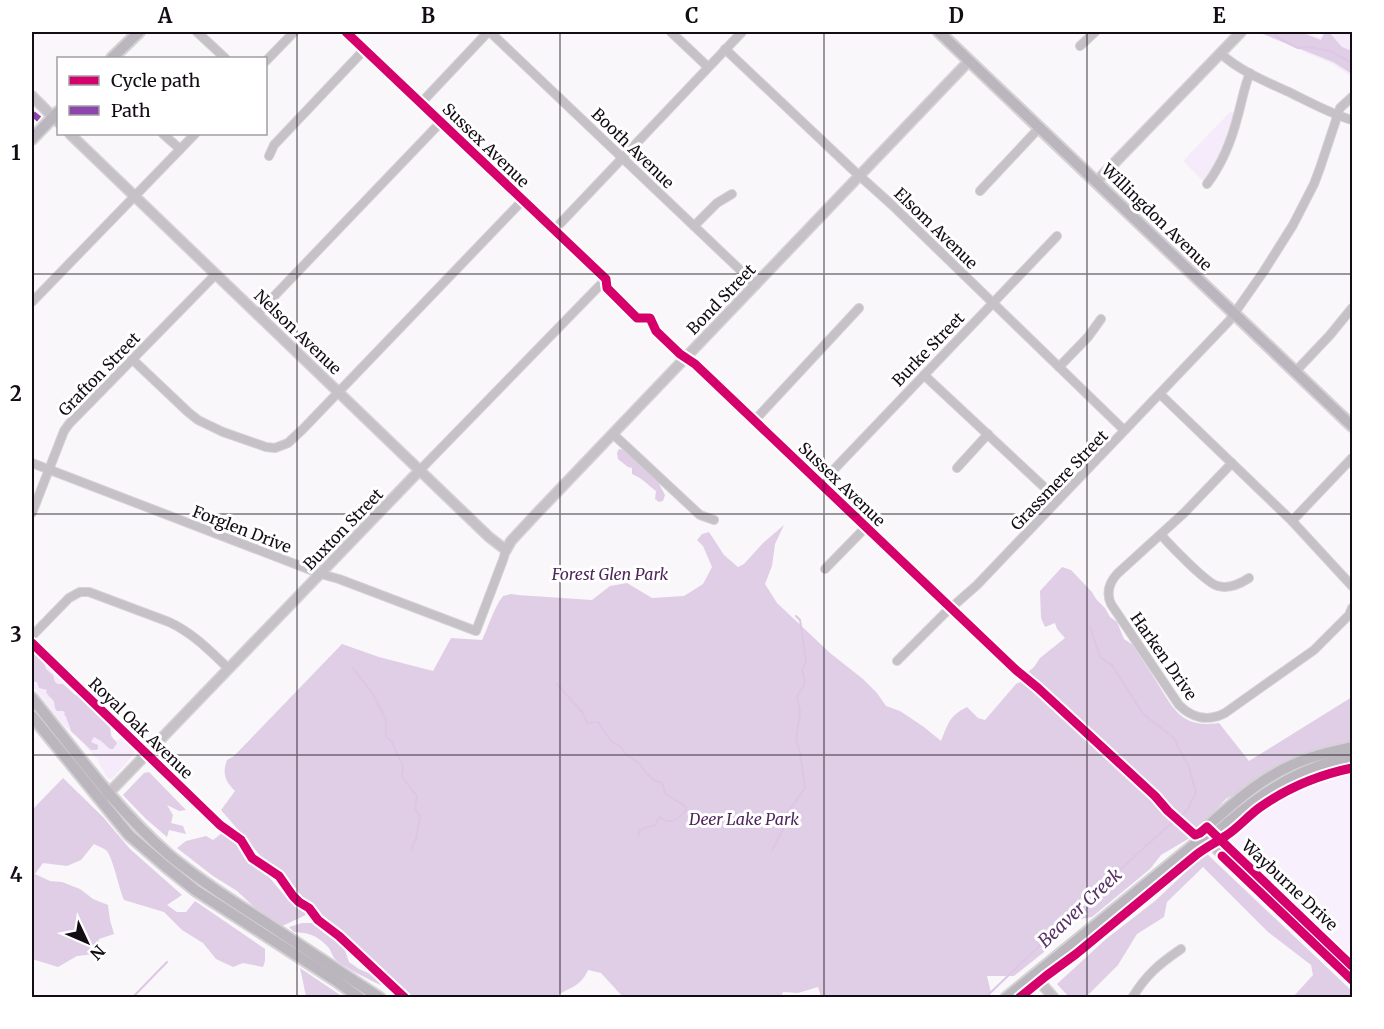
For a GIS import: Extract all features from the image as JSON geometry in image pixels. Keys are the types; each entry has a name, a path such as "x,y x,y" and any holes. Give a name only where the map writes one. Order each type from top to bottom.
{"main road":[{"path":"113,57 139,32"},
{"name":"Willingdon Avenue","path":"939,32 1353,426"},
{"path":"32,139 57,117"},
{"path":"32,698 105,797 129,835 195,890 242,913 338,976 380,998"},
{"path":"32,716 105,797"},
{"path":"1206,835 1243,796 1264,780 1314,756 1353,747"},
{"path":"1006,998 1206,835 1240,810 1273,788 1308,770 1353,757"},
{"path":"338,976 360,998"}],"street":[{"path":"197,32 224,57"},
{"path":"267,60 294,32"},
{"name":"Sussex Avenue","path":"346,32 606,279"},
{"path":"421,103 489,32"},
{"name":"Booth Avenue","path":"489,32 756,285"},
{"path":"671,32 708,67"},
{"path":"554,230 742,32"},
{"path":"1080,46 1095,32"},
{"path":"1097,181 1241,32"},
{"path":"269,156 274,145 365,49"},
{"name":"Elsom Avenue","path":"726,49 901,213 1124,430"},
{"path":"1220,53 1250,74 1337,115 1353,120"},
{"name":"Bond Street","path":"477,631 511,541 969,61"},
{"path":"1206,184 1222,158 1235,128 1250,74"},
{"path":"32,96 57,117"},
{"path":"1337,115 1353,97"},
{"name":"Grassmere Street","path":"897,661 950,608 977,585 1227,324 1278,250 1305,203 1320,168 1337,115"},
{"path":"257,314 441,122"},
{"path":"980,191 1040,127"},
{"name":"Nelson Avenue","path":"71,135 489,537 506,550"},
{"path":"164,135 180,149"},
{"path":"32,302 194,135"},
{"path":"694,226 717,202 732,194"},
{"path":"132,359 198,420 223,432 266,447 279,447 292,440 523,200"},
{"name":"Burke Street","path":"820,483 1056,236"},
{"name":"Grafton Street","path":"32,513 64,431 69,424 216,274"},
{"name":"Buxton Street","path":"105,797 606,279"},
{"path":"754,421 859,308"},
{"path":"1295,372 1353,308"},
{"name":"Sussex Avenue","path":"650,318 656,331 692,362 1016,670"},
{"path":"1059,367 1088,337 1101,319"},
{"path":"924,375 1058,500"},
{"path":"1161,394 1292,521 1353,586"},
{"path":"613,434 700,514 714,520"},
{"path":"957,468 988,434"},
{"path":"1292,521 1353,458"},
{"name":"Forglen Drive","path":"32,463 477,631"},
{"name":"Harken Drive","path":"1232,463 1184,513 1113,578 1108,590 1111,604 1176,701 1185,711 1201,718 1211,718 1225,713 1314,650 1349,615 1353,608"},
{"path":"825,569 866,527"},
{"path":"1161,535 1212,584 1224,587 1238,585 1249,578"},
{"path":"32,636 69,598 80,592 89,592 181,628 203,644 229,669"},
{"name":"Royal Oak Avenue","path":"32,643 220,825 231,833"},
{"name":"Wayburne Drive","path":"1206,835 1353,966"},
{"name":"Wayburne Drive","path":"1206,835 1353,980"},
{"path":"1132,998 1140,984 1160,963 1181,949"},
{"path":"1034,975 1054,998"}],"shaded area":[{"path":"1257,32 1306,32 1320,38 1322,32 1352,32 1352,77 1333,64"},
{"path":"1230,112 1235,112 1226,139 1203,181 1183,161"},
{"path":"32,650 110,726 113,739 116,741 123,738 135,750 112,779 108,779 97,759 62,723 32,685"},
{"path":"1352,761 1352,960 1227,839 1225,832 1270,793 1320,769"}],"green space":[{"path":"1258,32 1300,32 1321,40 1325,32 1329,32 1342,47 1352,51 1352,74 1333,62"},
{"path":"619,449 625,450 658,482 665,495 663,501 659,502 655,499 656,491 632,474 632,468 618,459"},
{"name":"Deer Lake Park","path":"784,525 775,544 772,566 765,584 777,603 830,653 863,679 886,706 900,711 941,741 953,717 967,707 978,718 985,720 1016,684 1024,680 1040,658 1065,638 1055,623 1045,627 1041,618 1040,591 1062,567 1071,570 1092,592 1110,617 1117,622 1124,639 1133,645 1175,710 1181,716 1197,723 1219,723 1249,761 1352,697 1352,744 1226,799 1188,839 1161,855 1150,869 1092,917 1076,920 1044,952 1014,976 987,976 991,993 986,997 821,997 818,987 798,993 783,992 781,997 623,997 601,973 588,970 578,984 555,997 409,997 284,883 221,810 235,791 225,777 227,760 234,756 342,644 379,657 433,671 451,638 482,640 503,596 511,594 592,600 610,586 627,583 652,598 684,596 703,584 712,567 703,546 697,540 702,534 709,532 724,555 738,567 744,564"},
{"path":"32,653 44,662 55,682 63,684 79,696 110,726 111,736 117,743 113,749 94,737 91,742 98,745 98,748 91,750 71,731 65,713 57,711 47,690 39,688 37,682 32,682"},
{"path":"149,772 186,810 179,811 167,805 173,815 171,823 183,826 186,834 169,830 167,837 123,795 144,773"},
{"path":"63,778 103,817 130,849 182,895 167,905 177,912 186,912 195,901 265,949 263,967 243,963 233,967 216,959 203,943 182,930 164,912 124,900 109,855 106,850 94,844 81,860 67,866 43,863 35,874 50,881 62,882 80,889 93,899 108,905 114,934 99,939 95,954 77,956 58,967 32,959 32,810"},
{"path":"222,833 231,836 245,857 269,877 284,895 308,914 280,927 265,917 237,891 177,848 186,841 206,836 213,840"},
{"path":"1206,853 1352,991 1352,997 1293,997 1313,975 1311,965 1268,932 1203,867 1167,902 1164,917 1137,934 1118,965 1086,997 1069,997 1057,984 1106,939 1155,901"},
{"path":"302,923 314,923 336,939 344,947 349,962 375,976 381,985 339,962 328,947 316,937 294,932 289,927"},
{"path":"300,968 343,997 309,998 306,996"}],"waterway":[{"path":"1272,32 1298,48 1309,47 1330,51 1352,63"},
{"path":"772,851 783,829 782,821 805,788 796,739 800,712 797,696 804,684 802,671 806,660 800,620 796,616"},
{"name":"Beaver Creek","path":"1090,627 1100,657 1112,665 1143,714 1173,737 1189,767 1196,792 1183,814"},
{"path":"353,668 373,694 386,720 386,737 392,742 403,767 402,777 417,796 415,808 420,817 416,839 411,850"},
{"path":"557,684 583,713 587,723 598,722 611,741 640,764 655,781 662,783 665,793 686,807 686,810 673,821 659,817 656,825 642,829 638,837"},
{"name":"Beaver Creek","path":"985,998 1095,892 1176,819"},
{"path":"132,998 167,962"}],"marked path":[{"path":"34,119 38,114"}],"cycle path":[{"path":"346,32 606,279 607,288 637,318 650,318 656,331 680,354 695,364 1016,670 1195,835 1207,827 1352,966"},
{"path":"32,643 220,825 241,840 252,858 279,876 299,902 309,908 318,920 339,936 405,998"},
{"path":"1019,998 1196,855 1231,832 1259,808 1303,783 1352,768"},
{"path":"1222,856 1352,980"}],"park label":[{"name":"Forest Glen Park","path":"610,574"}]}
